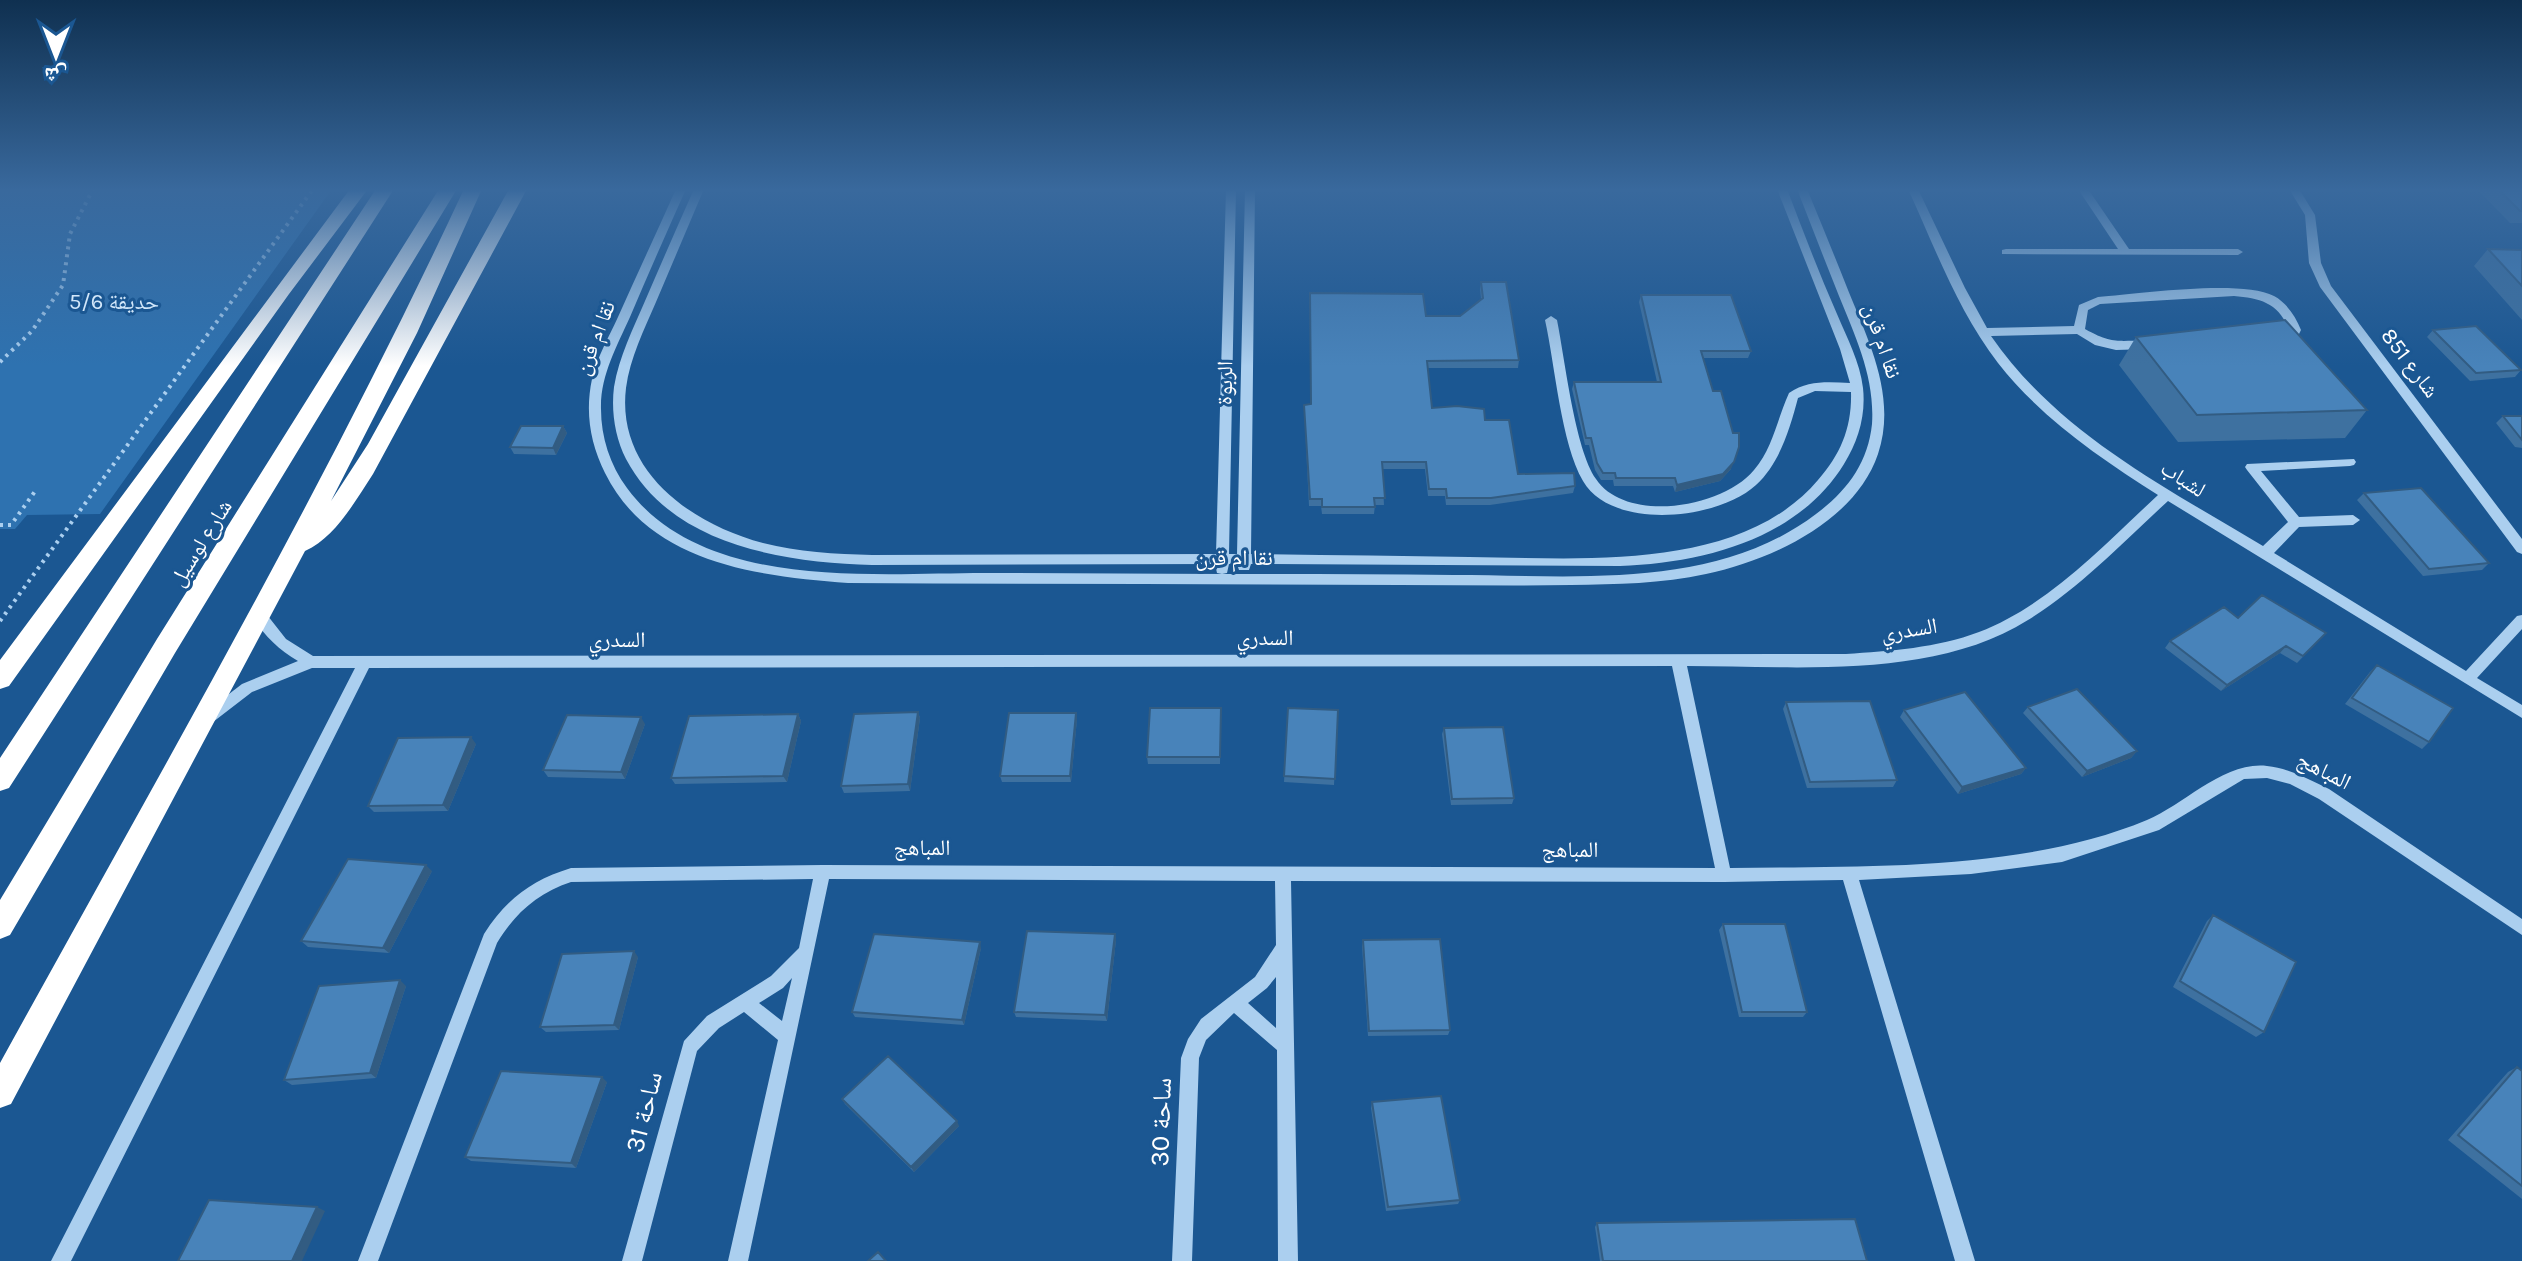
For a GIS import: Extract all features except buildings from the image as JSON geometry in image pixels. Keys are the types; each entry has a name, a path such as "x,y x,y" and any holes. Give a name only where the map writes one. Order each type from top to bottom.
{"highway":[{"path":"0,679 314,248"},
{"name":"شارع لوسيل","path":"0,780 347,248"},
{"name":"شارع لوسيل","path":"0,926 166,646 412,248"},
{"path":"0,1093 296,547 407,333 446,248"},
{"path":"296,547 319,533 337,510 390,422 486,248"}],"street":[{"name":"نقا ام قرن","path":"655,248 606,358 594,402 597,440 613,478 655,524 692,548 746,565 801,574 862,578 1646,578 1690,573 1727,564 1760,552 1805,529 1834,505 1866,469 1877,434 1880,402 1871,361 1826,248"},
{"name":"نقا ام قرن","path":"674,248 627,356 617,392 618,422 629,455 650,485 676,509 741,542 801,555 851,559 1244,559 1432,563 1655,560 1726,545 1776,522 1820,489 1846,451 1854,431 1857,388 1849,358 1805,248"},
{"name":"الربوة","path":"1222,578 1230,248"},
{"name":"الربوة","path":"1243,578 1249,248"},
{"name":"لشباب","path":"1942,248 1984,332 2017,379 2075,431 2168,494 2522,712"},
{"path":"2123,248 2126,252"},
{"name":"شارع 851","path":"2313,248 2315,263 2326,287 2522,549"},
{"path":"2006,252 2238,252"},
{"path":"2079,330 2083,308 2098,301 2238,292 2266,297 2279,304 2295,330 2293,335 2272,338"},
{"path":"1551,320 1580,456 1590,483 1607,497 1642,512 1711,502 1741,490 1765,467 1793,396 1803,388 1818,386 1857,388"},
{"path":"1984,332 2079,330 2099,342 2116,346 2155,345"},
{"path":"2296,522 2251,467 2350,462"},
{"name":"السدري","path":"204,721 247,688 311,662 1846,660 1901,656 1949,646 1986,634 2022,617 2081,572 2168,494"},
{"path":"2265,553 2296,522 2353,520"},
{"path":"259,615 268,632 293,653 311,662"},
{"path":"2467,679 2522,620"},
{"path":"1678,659 1724,875"},
{"path":"61,1261 365,662"},
{"name":"المباهج","path":"368,1261 490,939 511,907 533,890 571,875 823,872 1724,875 1849,873 1993,865 2062,855 2153,825 2242,773 2267,772 2293,779 2324,794 2522,928"},
{"path":"738,1261 823,872"},
{"path":"1283,873 1288,1261"},
{"path":"1849,873 1965,1261"},
{"name":"ساحة 30","path":"1182,1261 1193,1042 1209,1020 1258,986 1271,971 1284,946"},
{"name":"ساحة 31","path":"632,1261 684,1060 699,1034 744,1001 777,982 806,952"},
{"path":"744,1001 787,1036"},
{"path":"1234,1002 1286,1047"}],"path":[{"path":"0,362 32,331 63,285 68,248"},
{"path":"0,621 270,248"},
{"path":"0,525 11,525 36,490"}],"green space":[{"name":"حديقة 5/6","path":"0,248 290,248 100,514 27,515 15,529 0,529"}]}
